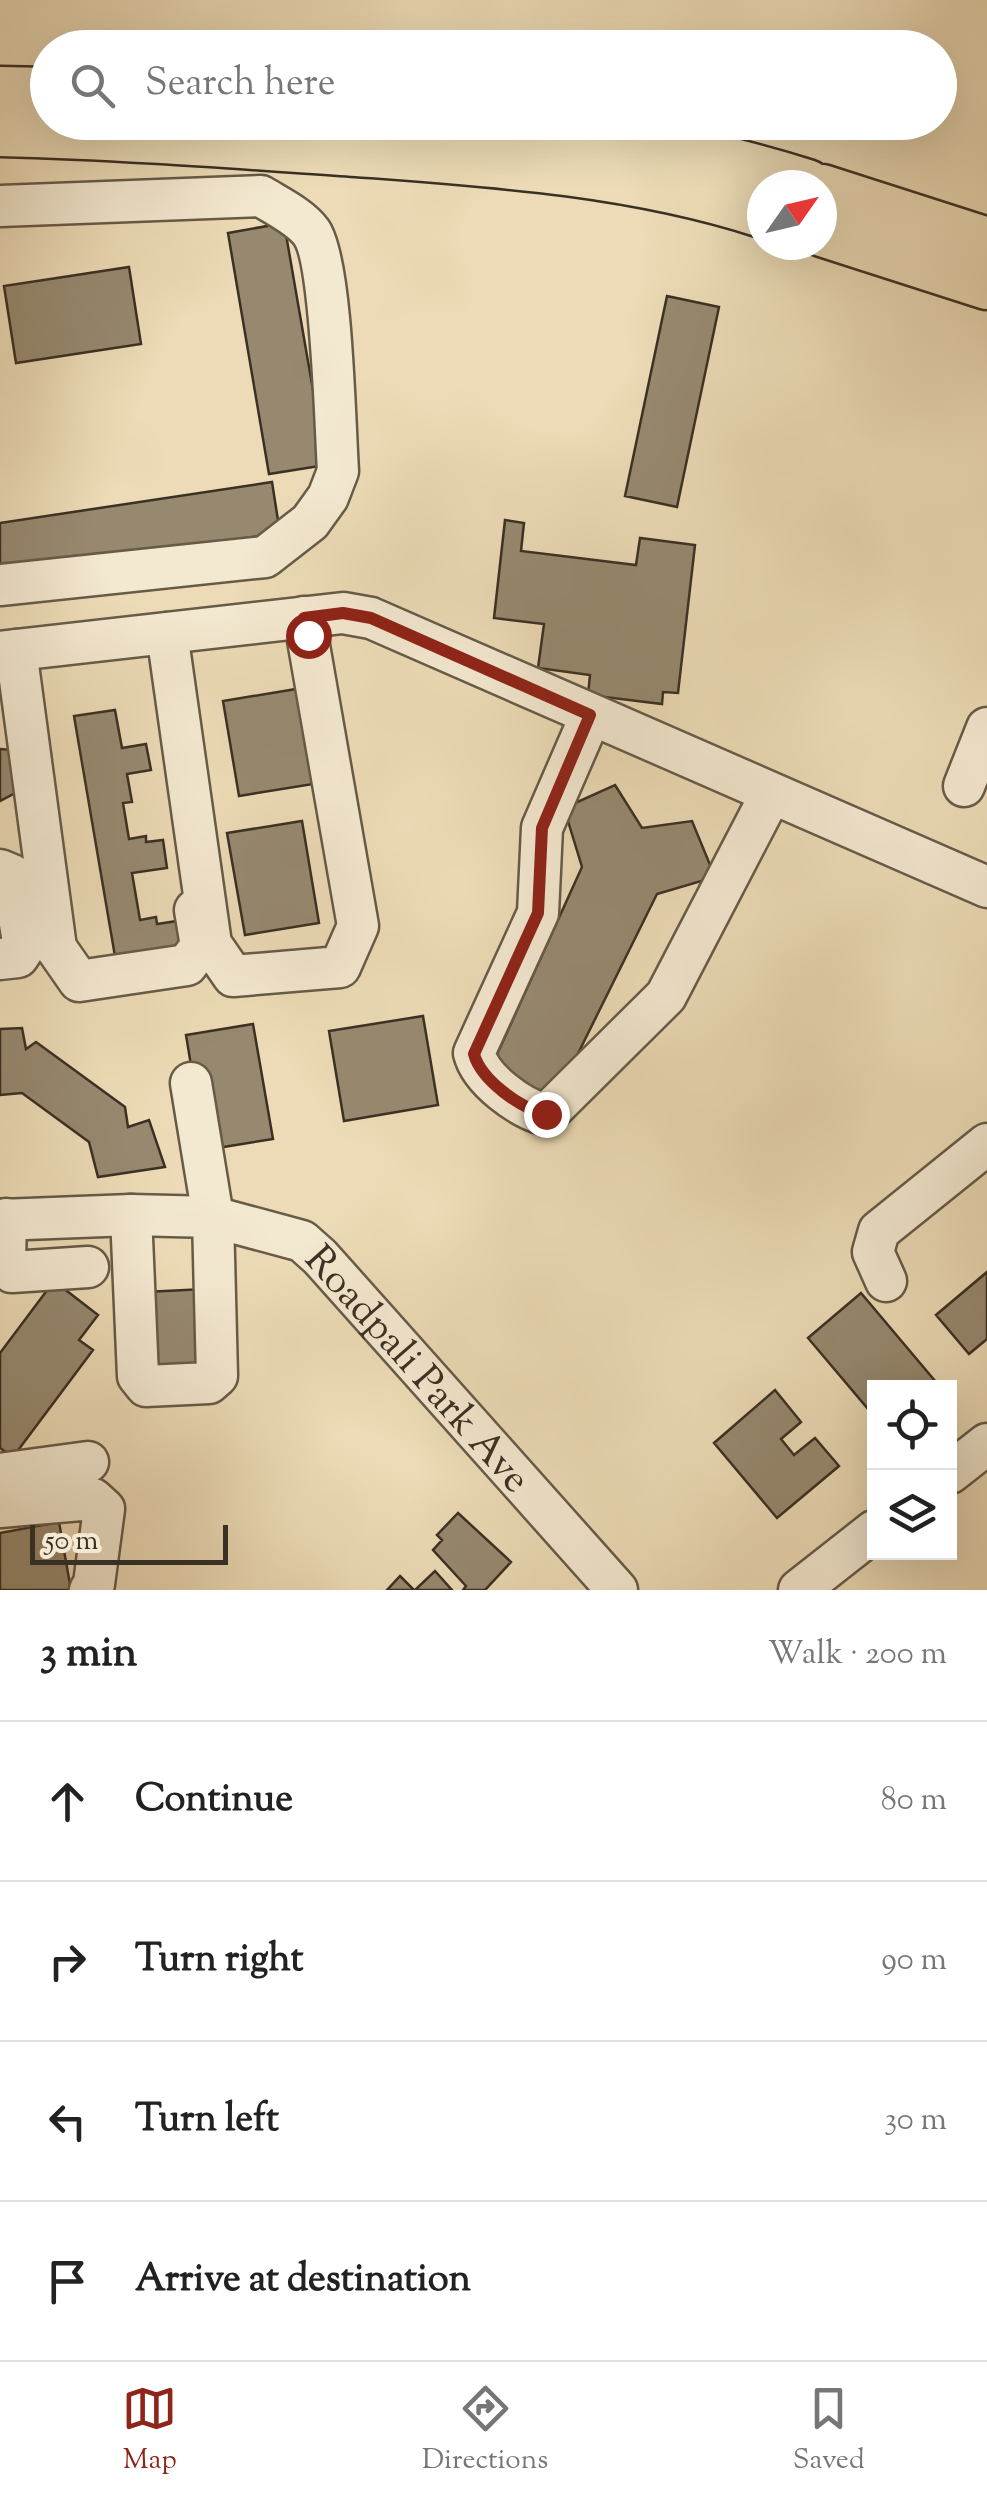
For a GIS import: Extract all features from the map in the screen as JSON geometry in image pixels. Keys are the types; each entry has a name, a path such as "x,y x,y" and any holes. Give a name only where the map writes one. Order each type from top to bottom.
{"main road":[{"path":"0,92 30,93"},
{"path":"0,132 30,133"},
{"path":"203,140 474,160 642,184 747,208"},
{"path":"609,140 680,151 751,170"},
{"path":"837,195 987,243"},
{"path":"837,236 987,284"}],"street":[{"path":"0,206 261,196 290,214 312,233 324,268 338,471 328,497 310,522 265,557 0,586"},
{"path":"160,634 201,946 187,965 79,981 56,948 8,651 343,613 371,618 987,888"},
{"path":"160,634 211,944 233,976 340,967 358,926 304,618"},
{"path":"590,715 542,828 538,913 474,1054 478,1068 528,1110 546,1114 666,996 771,794"},
{"path":"964,786 987,728"},
{"path":"0,870 12,875 24,948 18,957 0,959"},
{"path":"131,1215 138,1376 146,1386 209,1383 217,1376 213,1217 191,1083"},
{"path":"886,1280 874,1252 879,1231 987,1144"},
{"name":"Roadpali Park Ave","path":"3,1220 131,1215 213,1217 302,1241 320,1257 602,1585"},
{"path":"3,1220 5,1262 12,1272 88,1274 85,1216"},
{"path":"954,1470 987,1444"},
{"path":"0,1474 88,1462"},
{"path":"0,1507 93,1499 104,1509 90,1590"},
{"path":"799,1590 867,1537"}],"building":[{"path":"284,223 326,465 269,474 228,233"},
{"path":"129,267 141,344 16,363 4,286"},
{"path":"667,296 719,307 677,507 625,496"},
{"path":"272,482 280,533 0,575 0,523"},
{"path":"505,520 524,523 521,551 636,565 640,538 695,545 678,693 663,692 662,704 588,695 590,675 538,668 544,624 494,618"},
{"path":"296,689 313,784 239,796 223,701"},
{"path":"115,710 122,748 146,744 151,770 127,774 132,802 123,803 129,839 146,836 146,842 163,840 167,868 132,873 140,920 156,917 157,924 177,921 181,946 117,968 74,716"},
{"path":"0,749 11,750 25,788 0,801"},
{"path":"615,785 642,828 692,821 715,877 657,894 556,1098 489,1072 582,867 564,808"},
{"path":"302,821 319,923 245,935 227,833"},
{"path":"423,1016 438,1105 344,1121 329,1031"},
{"path":"253,1024 273,1139 205,1150 186,1035"},
{"path":"22,1028 26,1049 36,1042 125,1107 128,1127 149,1120 165,1167 98,1177 89,1142 22,1093 0,1095 0,1029"},
{"path":"987,1272 987,1339 969,1354 936,1315"},
{"path":"54,1281 98,1315 79,1340 93,1350 13,1457 0,1448 0,1353"},
{"path":"204,1289 209,1376 151,1378 146,1292"},
{"path":"861,1293 934,1380 867,1380 867,1408 808,1338"},
{"path":"775,1390 801,1422 781,1439 794,1455 815,1438 839,1466 777,1518 714,1443"},
{"path":"458,1513 511,1562 485,1590 463,1590 466,1586 433,1550 442,1540 437,1535"},
{"path":"59,1522 71,1590 0,1590 0,1533"},
{"path":"435,1571 452,1590 415,1590"},
{"path":"400,1576 414,1590 387,1590"}],"route":[{"path":"308,635 304,618 343,613 371,618 590,715 542,828 538,913 474,1054 478,1068 528,1110 546,1114"}]}
